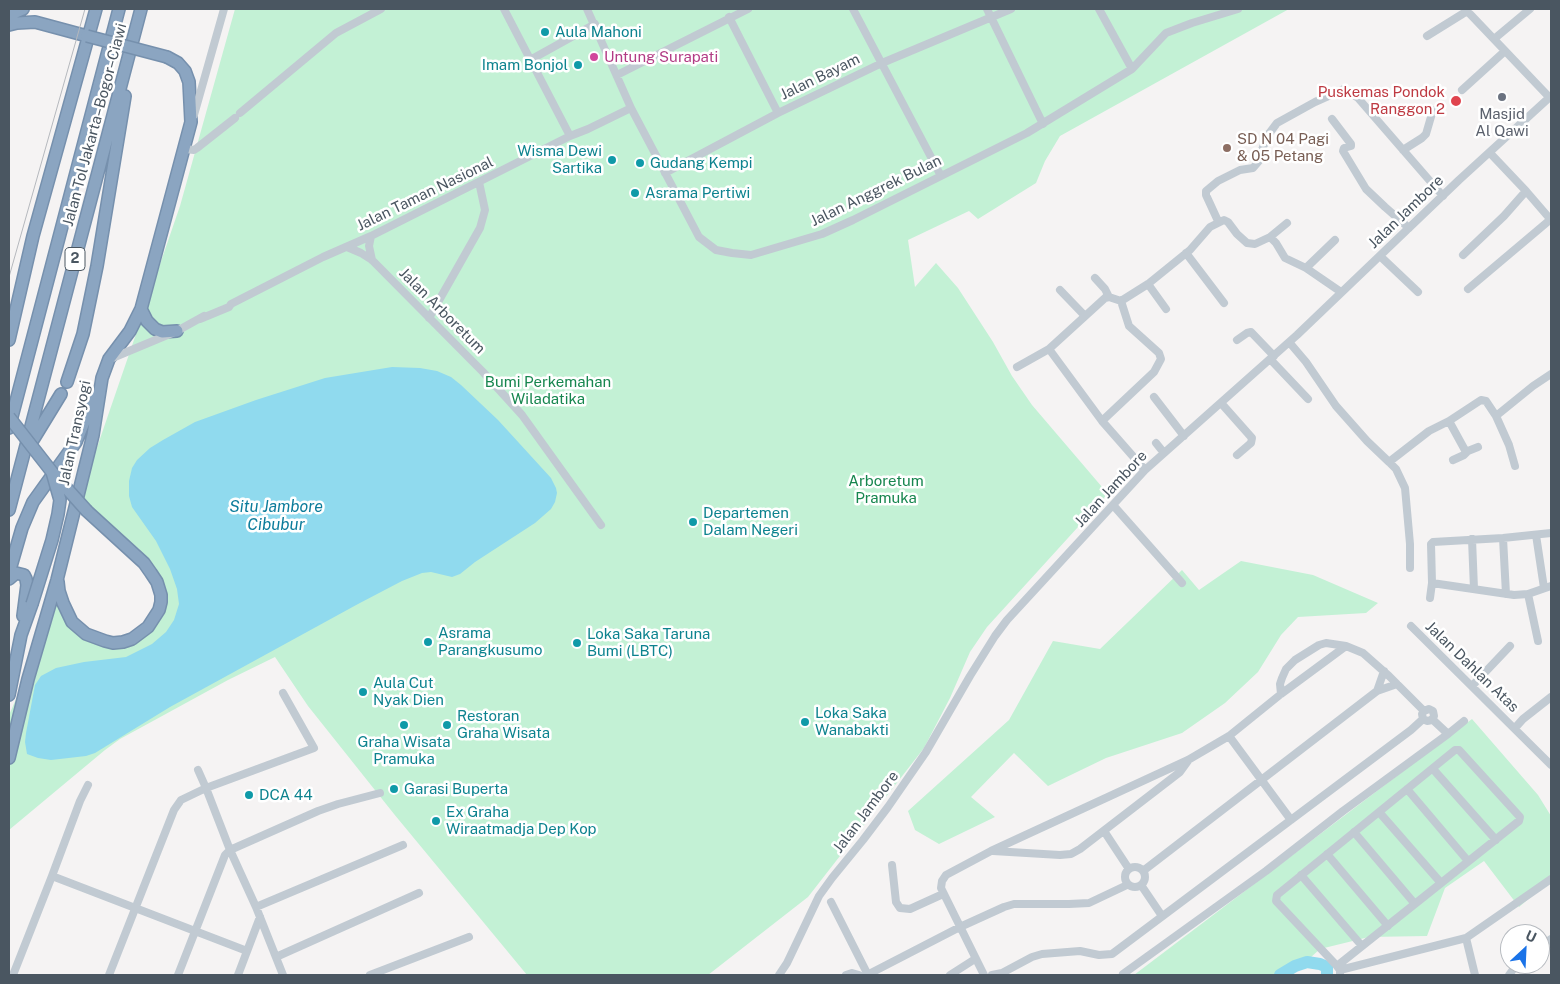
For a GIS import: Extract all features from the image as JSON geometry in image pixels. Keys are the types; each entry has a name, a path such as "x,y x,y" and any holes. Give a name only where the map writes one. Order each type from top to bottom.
{"highway":[{"path":"9,15 23,9"},
{"path":"9,340 33,236 96,9"},
{"name":"Jalan Tol Jakarta–Bogor–Ciawi","path":"9,428 118,9"},
{"name":"Jalan Tol Jakarta–Bogor–Ciawi","path":"9,510 141,9"},
{"name":"Jalan Transyogi","path":"9,25 17,22 35,22 166,57 178,63 185,71 188,82 191,122 141,309 130,331 109,360 102,378 93,435 57,580 28,679 9,758"},
{"path":"66,382 83,334 97,266 134,36"},
{"path":"141,309 146,321 154,329 162,332 177,331"},
{"path":"9,573 22,528 33,502 76,442 102,378"},
{"path":"22,458 61,394"},
{"path":"9,417 52,472 87,511 144,563 157,582 161,595 159,610 148,627 132,639 113,643 96,639 86,634 72,622 63,603 57,580"},
{"name":"Jalan Transyogi","path":"9,695 22,635 52,540 58,514 60,500 52,472"},
{"path":"9,579 16,573 24,576 26,579 22,635"}],"street":[{"path":"191,122 224,9"},
{"path":"185,149 194,150 197,148 336,33 381,9"},
{"path":"504,9 570,136"},
{"name":"Jalan Anggrek Bulan","path":"587,9 631,108 699,236 716,250 741,255 751,255 809,239 853,220 1028,133 1132,68 1172,30 1238,9"},
{"path":"617,74 748,9"},
{"path":"853,9 941,176"},
{"path":"987,9 1043,124"},
{"name":"Jalan Bayam","path":"665,173 778,113 882,63 1010,9"},
{"path":"1099,9 1132,68"},
{"path":"1494,39 1530,9"},
{"path":"1427,36 1467,12 1550,97"},
{"path":"730,17 778,113"},
{"path":"530,60 595,24"},
{"path":"1462,90 1505,51"},
{"path":"1218,221 1206,191 1218,181 1240,170 1253,168 1259,161 1268,135 1277,124 1341,89 1346,89 1358,98 1442,196"},
{"name":"Jalan Jambore","path":"779,975 787,963 819,896 888,807 926,752 970,676 995,636 1008,620 1145,470 1289,342 1442,196 1550,97"},
{"name":"Jalan Taman Nasional","path":"109,360 177,331 323,257 371,236 570,136 631,108"},
{"path":"1403,150 1426,134 1433,110"},
{"path":"1332,120 1351,144 1344,148 1343,151 1363,185 1409,228"},
{"path":"1468,289 1551,219 1490,153"},
{"path":"429,318 480,228 485,210 479,182"},
{"path":"1463,254 1504,216 1526,191"},
{"path":"1017,367 1049,349 1105,298 1121,301 1148,284 1186,253 1218,221 1227,221 1237,234 1248,243 1255,244 1270,237 1287,223"},
{"path":"371,236 369,246 372,260"},
{"path":"1270,237 1285,258 1306,268 1341,292"},
{"path":"1306,268 1335,240"},
{"name":"Jalan Arboretum","path":"347,247 372,260 471,358 522,415 601,525"},
{"path":"1186,253 1224,303"},
{"path":"1380,256 1418,292"},
{"path":"1095,278 1105,289 1109,298"},
{"path":"1148,284 1166,309"},
{"path":"1060,290 1085,316"},
{"path":"1102,421 1154,372 1161,360 1159,353 1129,326 1121,301"},
{"path":"1237,340 1246,333 1251,332 1308,400"},
{"path":"1289,342 1306,362 1336,406 1367,441 1396,469 1405,488 1410,568"},
{"path":"1049,349 1102,421 1145,470"},
{"path":"1496,416 1551,374"},
{"path":"1154,398 1184,436"},
{"path":"1389,462 1428,431 1480,400 1486,401 1496,416 1509,445 1515,466"},
{"path":"1221,403 1252,438 1251,443 1237,455"},
{"path":"1449,420 1466,452"},
{"path":"1156,442 1164,453"},
{"path":"1453,460 1478,447"},
{"path":"1113,505 1182,583"},
{"path":"1430,598 1432,543 1440,540 1504,538 1551,533"},
{"path":"1432,583 1506,594 1528,594 1548,587 1536,535"},
{"path":"1504,538 1506,594"},
{"path":"1472,539 1474,589"},
{"path":"1528,594 1538,641"},
{"name":"Jalan Dahlan Atas","path":"1411,626 1551,765"},
{"path":"1281,694 1280,684 1282,678 1286,669 1295,660 1319,645 1326,643 1346,646 1363,653 1384,671 1424,715 1427,721 1432,719 1448,734"},
{"path":"984,975 943,894 941,884 946,875 991,851 1188,760 1229,736 1281,694 1346,646"},
{"path":"1472,686 1510,646"},
{"path":"1377,691 1384,671"},
{"path":"1143,871 1377,691 1397,684"},
{"path":"109,975 174,810 181,800 206,788 314,748 283,693"},
{"path":"1515,728 1523,719 1551,697"},
{"path":"992,975 1002,973 1032,957 1042,954 1080,951 1099,955 1112,954 1411,730 1424,715"},
{"path":"1123,974 1266,871 1464,720"},
{"path":"1229,736 1291,820"},
{"path":"1454,750 1459,750 1520,817 1520,821 1362,946 1339,970 1276,901 1278,895 1454,750"},
{"path":"991,851 1071,854 1180,772 1188,760"},
{"path":"1433,769 1496,840"},
{"path":"198,770 283,975"},
{"path":"13,975 80,801 88,785"},
{"path":"1407,789 1468,862"},
{"path":"178,975 226,855 230,850 318,811 380,793"},
{"path":"1378,812 1441,883"},
{"path":"1104,831 1128,869"},
{"path":"1354,832 1415,904"},
{"path":"256,907 403,845"},
{"path":"1327,854 1388,926"},
{"path":"892,865 896,902 900,908 910,909 943,894"},
{"path":"832,902 867,975 960,927 1004,907 1014,904 1089,903 1127,885 1132,887 1141,885 1145,878 1143,871 1135,867 1128,869 1124,876 1127,885"},
{"path":"52,876 247,951"},
{"path":"1301,876 1362,946"},
{"path":"1339,970 1466,938 1551,879"},
{"path":"1141,885 1162,916"},
{"path":"276,957 419,893"},
{"path":"238,975 260,917"},
{"path":"370,975 469,938"},
{"path":"1466,938 1475,975"},
{"path":"950,975 975,959"},
{"path":"846,975 852,973 859,975"}],"green space":[{"name":"Bumi Perkemahan Wiladatika","path":"235,9 1289,9 1060,136 1045,161 1036,183 978,219 969,211 908,240 915,287 936,263 958,288 1032,405 1108,494 987,627 970,652 950,698 924,748 808,897 708,975 527,975 308,706 275,657 228,680 120,739 9,830 9,715 35,656 55,589 60,606 96,641 141,635 164,593 163,583 139,549 94,513 81,494 180,206"},
{"path":"1241,561 1313,575 1378,603 1366,613 1298,617 1281,635 1258,672 1225,703 1182,733 1106,758 1048,786 1014,753 971,797 995,817 939,844 915,830 908,811 1009,720 1053,641 1100,649 1182,570 1199,590"},
{"path":"1472,719 1538,795 1551,816 1551,880 1519,907 1484,861 1445,888 1427,936 1369,937 1320,949 1291,975 1134,975"}],"water":[{"name":"Situ Jambore Cibubur","path":"392,367 437,371 451,377 461,385 498,420 551,478 557,493 551,509 535,523 460,574 452,577 431,572 422,573 402,581 170,707 95,753 86,756 51,760 27,754 26,733 35,685 41,676 56,668 84,662 126,657 152,644 166,632 174,620 179,604 177,589 170,569 156,541 132,507 129,496 129,481 132,468 137,460 150,448 195,422 325,378"}],"waterway":[{"path":"1280,975 1295,966 1307,962 1327,967 1327,975"}],"tram line":[{"path":"9,277 85,9"}],"place":[{"name":"Aula Mahoni","path":"545,32"},
{"name":"Untung Surapati","path":"594,57"},
{"name":"Imam Bonjol","path":"578,65"},
{"name":"Masjid Al Qawi","path":"1502,97"},
{"name":"Puskemas Pondok Ranggon 2","path":"1456,101"},
{"name":"SD N 04 Pagi & 05 Petang","path":"1227,148"},
{"name":"Wisma Dewi Sartika","path":"612,160"},
{"name":"Gudang Kempi","path":"640,163"},
{"name":"Asrama Pertiwi","path":"635,193"},
{"name":"Departemen Dalam Negeri","path":"693,522"},
{"name":"Asrama Parangkusumo","path":"428,642"},
{"name":"Loka Saka Taruna Bumi (LBTC)","path":"577,643"},
{"name":"Aula Cut Nyak Dien","path":"363,692"},
{"name":"Loka Saka Wanabakti","path":"805,722"},
{"name":"Graha Wisata Pramuka","path":"404,725"},
{"name":"Restoran Graha Wisata","path":"447,725"},
{"name":"Garasi Buperta","path":"394,789"},
{"name":"DCA 44","path":"249,795"},
{"name":"Ex Graha Wiraatmadja Dep Kop","path":"436,821"}],"park label":[{"name":"Arboretum Pramuka","path":"886,490"}]}
